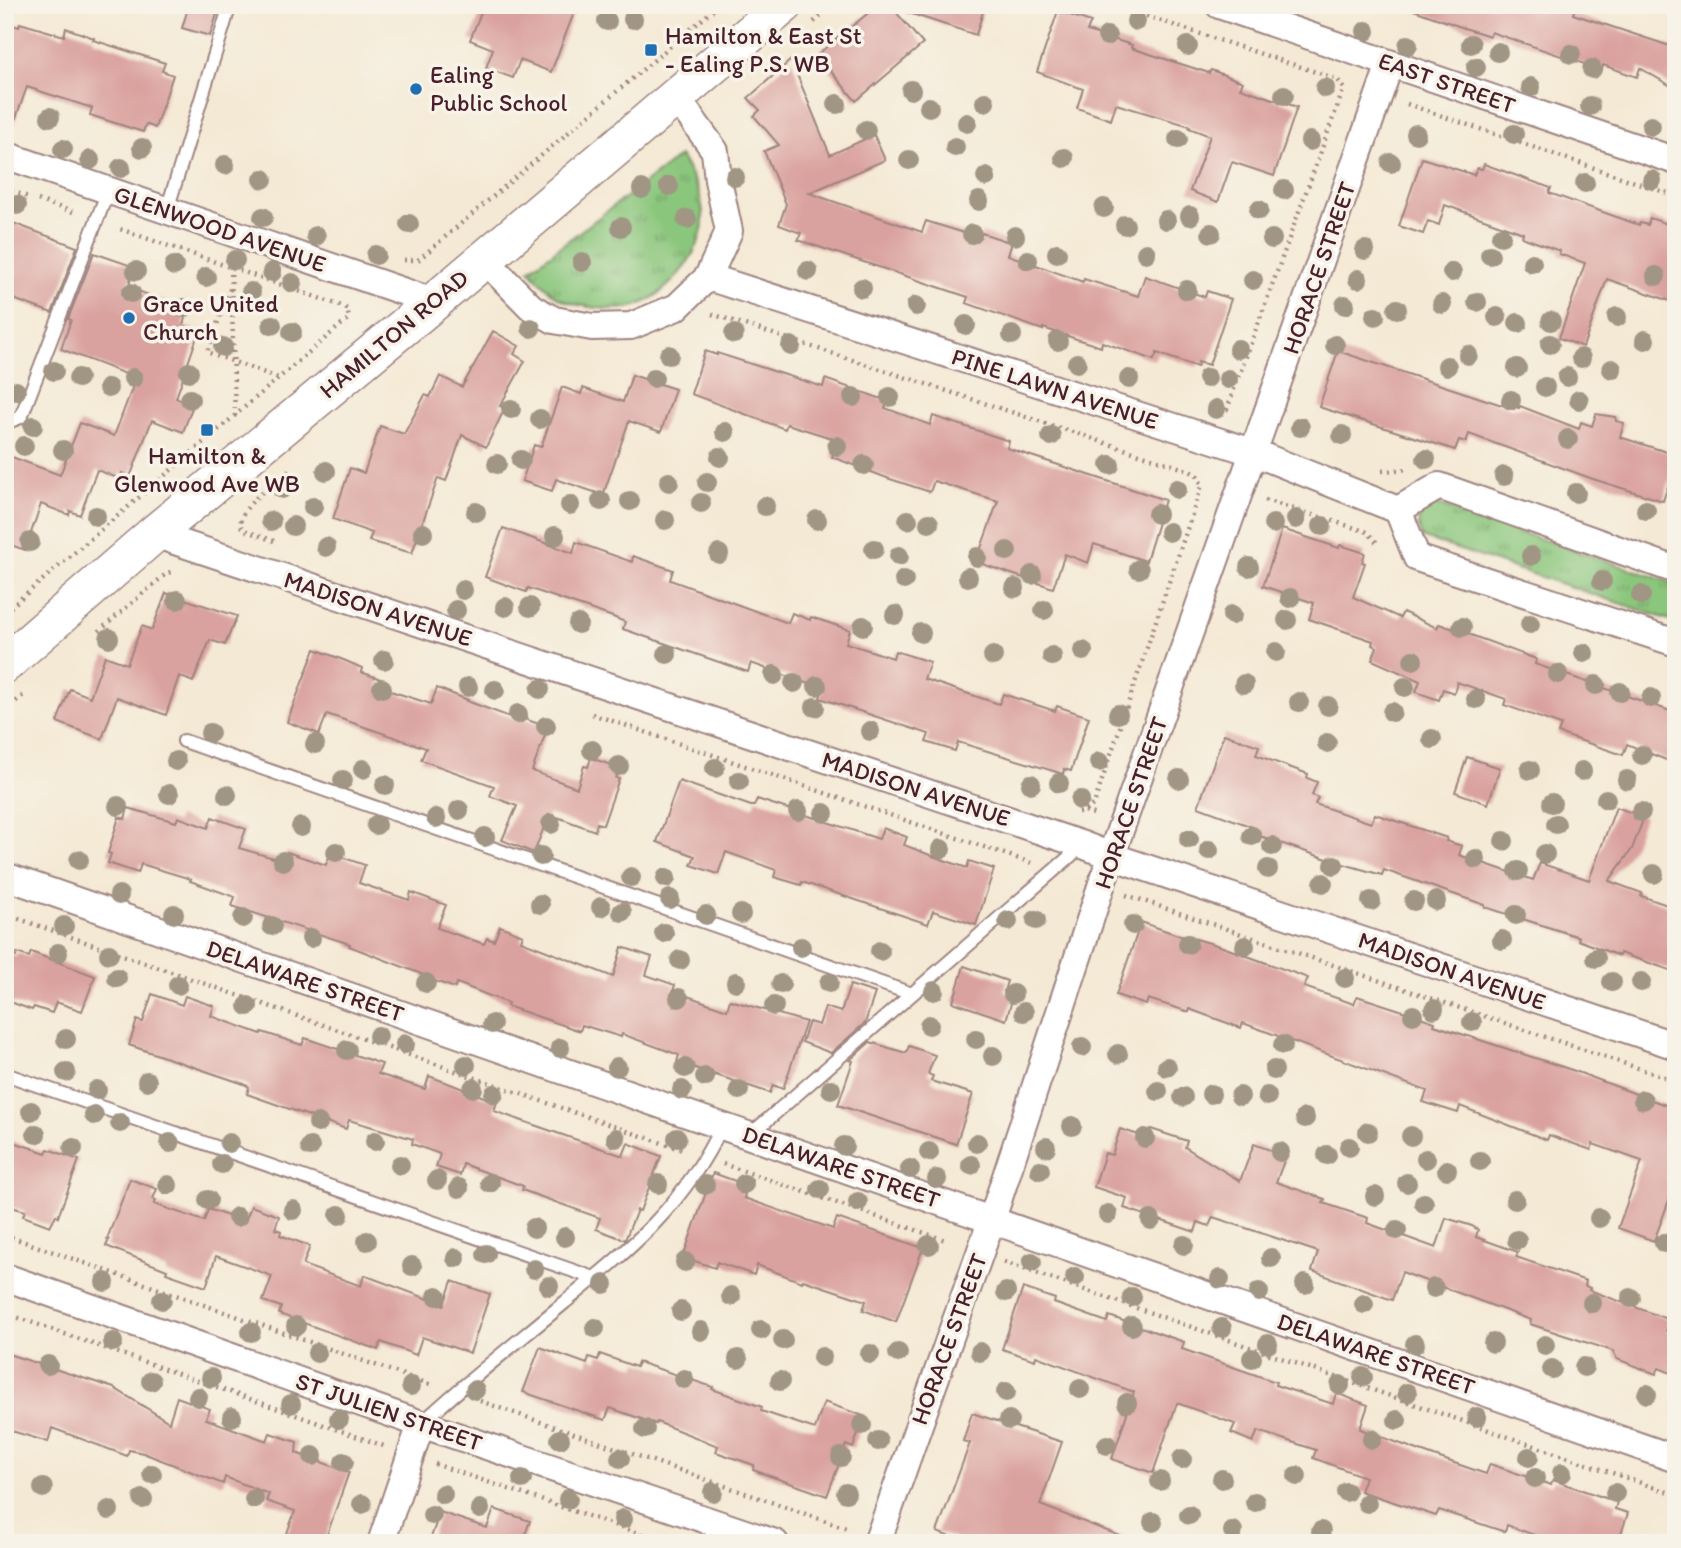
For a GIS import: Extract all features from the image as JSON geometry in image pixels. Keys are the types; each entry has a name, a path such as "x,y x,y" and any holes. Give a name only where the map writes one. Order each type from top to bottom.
{"main road":[{"name":"HAMILTON ROAD","path":"5,664 154,534 676,97 799,14"}],"street":[{"name":"EAST STREET","path":"1219,5 1676,161"},
{"name":"HORACE STREET","path":"877,1543 992,1219 1111,856 1390,64"},
{"path":"484,259 531,307 554,320 592,327 631,326 677,307 708,277 729,231 715,151 676,97"},
{"name":"GLENWOOD AVENUE","path":"5,155 434,302"},
{"name":"PINE LAWN AVENUE","path":"708,277 1255,453 1398,510"},
{"path":"1676,570 1439,486 1398,510 1417,558 1676,643"},
{"name":"MADISON AVENUE","path":"154,534 1676,1046"},
{"name":"DELAWARE STREET","path":"5,876 1676,1459"},
{"name":"ST JULIEN STREET","path":"5,1277 421,1424 775,1543"},
{"path":"381,1543 421,1424"}],"lane":[{"path":"167,211 230,5"},
{"path":"5,423 21,417 108,191"},
{"path":"184,741 912,994"},
{"path":"750,1135 1083,845"},
{"path":"5,1074 594,1278"},
{"path":"421,1424 455,1392 630,1249 661,1218 707,1158 722,1125"}],"path":[{"path":"404,260 418,260 719,5"},
{"path":"799,14 833,5"},
{"path":"1113,5 1337,79 1344,88 1227,409 1213,417"},
{"path":"1398,101 1676,196"},
{"path":"5,189 339,305 349,312 346,322 5,612"},
{"path":"237,235 231,268 234,417 248,457"},
{"path":"231,285 207,352 323,394"},
{"path":"707,314 718,314 1197,475 1202,485 1094,804 1085,811 1076,813"},
{"path":"281,543 244,530 240,525 241,518 248,506 298,462"},
{"path":"1374,471 1399,471 1418,467"},
{"path":"1257,504 1264,500 1368,532 1382,549"},
{"path":"96,633 167,573 180,570"},
{"path":"5,710 36,685"},
{"path":"579,710 1054,870"},
{"path":"1102,887 1676,1080"},
{"path":"5,914 948,1241"},
{"path":"5,1235 846,1528"},
{"path":"1003,1261 1676,1495"},
{"path":"5,1313 667,1543"}],"green space":[{"path":"680,156 699,195 703,212 701,233 682,270 652,298 633,307 590,307 557,297 529,270"},
{"path":"1435,504 1676,584 1676,622 1421,537 1419,517"}],"building":[{"path":"189,5 220,5 210,36 182,28"},
{"path":"484,5 513,14 516,5 577,5 551,72 520,60 513,78 486,68 493,49 470,40"},
{"path":"878,5 890,5 923,44 856,101 817,55"},
{"path":"901,5 985,5 976,35 900,10"},
{"path":"1414,5 1576,5 1573,14 1676,48 1676,89 1640,68 1637,77 1603,65 1602,70 1491,32 1490,36 1464,28 1414,10"},
{"path":"1058,11 1091,22 1087,31 1209,73 1211,70 1243,82 1240,88 1297,107 1274,176 1232,162 1218,202 1190,191 1210,136 1189,128 1190,126 1116,104 1111,120 1077,108 1083,89 1037,72"},
{"path":"5,23 19,27 20,23 64,36 66,28 94,38 93,40 165,63 162,71 173,75 155,128 146,124 143,132 90,115 92,108 27,87 9,137 5,136"},
{"path":"791,60 830,155 874,135 885,160 809,193 922,232 926,221 980,238 982,233 1012,243 1008,255 1083,282 1084,279 1138,296 1145,276 1205,297 1207,291 1231,299 1209,365 1198,362 1197,367 1157,353 1154,360 1102,342 1101,347 1043,330 966,303 968,297 798,240 801,233 779,225 786,204 764,151 779,145 754,116 760,110 748,98"},
{"path":"1422,158 1474,175 1477,168 1482,169 1484,164 1551,188 1549,193 1639,225 1648,225 1650,218 1676,227 1676,303 1607,279 1583,347 1559,338 1585,263 1522,237 1523,233 1445,205 1439,225 1428,221 1423,234 1399,226"},
{"path":"5,220 77,247 52,313 5,296"},
{"path":"94,253 135,267 128,287 187,310 183,326 199,331 176,398 193,405 183,432 152,420 130,477 122,473 120,479 97,470 80,515 70,511 69,515 41,504 25,550 5,543 5,476 12,457 60,475 80,423 114,436 136,378 61,349 71,320 68,319"},
{"path":"493,331 519,346 514,354 525,361 500,406 505,408 486,447 462,435 446,481 438,478 412,553 369,541 372,533 333,519 350,468 364,473 380,426 404,434 425,395 430,397 440,376 462,387"},
{"path":"705,351 823,387 825,379 888,401 885,408 930,425 933,416 1009,441 1007,448 1165,500 1146,561 1094,544 1088,563 1065,554 1053,588 976,562 998,501 934,481 930,492 887,478 832,457 838,440 787,424 785,429 691,394"},
{"path":"1338,351 1514,409 1520,406 1579,429 1581,422 1592,426 1596,414 1615,417 1616,421 1624,423 1620,437 1676,455 1663,501 1469,434 1466,442 1459,440 1455,450 1319,407"},
{"path":"632,375 675,389 661,432 629,421 603,495 556,479 552,491 522,481 534,445 541,447 562,387 581,394 583,388 623,402"},
{"path":"503,528 573,553 576,542 632,562 633,556 673,570 670,580 788,623 792,613 850,630 846,643 893,658 895,651 930,662 924,679 999,704 1003,694 1055,711 1057,706 1089,717 1071,771 1064,769 1063,774 958,742 955,751 926,742 929,734 820,698 823,689 751,663 748,672 623,629 625,622 613,617 528,588 526,592 485,577"},
{"path":"1282,529 1339,548 1340,545 1365,553 1362,562 1365,563 1353,597 1400,618 1403,612 1437,628 1439,624 1460,631 1536,659 1535,664 1676,713 1676,764 1627,744 1623,755 1558,733 1561,725 1504,705 1506,699 1457,682 1454,693 1443,689 1439,700 1416,692 1420,681 1372,660 1377,647 1372,645 1373,641 1309,619 1314,603 1263,586"},
{"path":"166,593 237,616 225,645 210,640 193,682 179,676 166,715 117,697 102,739 57,722 70,689 90,697 105,656 127,664 142,626 152,630"},
{"path":"315,649 362,668 361,672 381,679 378,687 431,704 437,688 518,720 519,717 548,727 532,771 577,788 584,766 588,767 591,758 620,768 616,778 619,779 603,825 597,823 595,831 549,814 534,853 502,840 517,806 490,796 494,786 421,760 426,748 327,714 319,734 287,722"},
{"path":"1224,734 1259,746 1256,755 1308,774 1307,778 1317,782 1312,795 1318,798 1315,804 1371,823 1375,814 1447,838 1446,841 1462,846 1459,855 1533,880 1540,863 1589,880 1616,807 1644,817 1632,849 1609,881 1676,908 1676,972 1620,953 1619,956 1578,940 1579,937 1485,907 1384,870 1382,875 1251,833 1253,827 1198,807"},
{"path":"1467,757 1500,768 1488,804 1455,792"},
{"path":"679,781 751,806 754,806 757,799 879,839 883,828 907,837 904,845 935,857 967,868 969,861 994,869 976,925 933,911 928,924 802,882 801,885 774,877 776,870 726,852 718,874 691,865 695,856 657,842"},
{"path":"128,808 176,822 178,817 208,828 212,817 246,829 239,848 284,861 287,852 326,865 330,853 365,865 359,883 409,900 411,892 446,905 437,928 484,944 487,938 494,941 500,926 523,935 521,941 613,977 622,947 652,957 646,975 675,985 673,991 727,1010 730,1000 806,1022 783,1089 773,1085 770,1093 677,1062 679,1055 622,1034 621,1037 582,1025 580,1031 507,1006 508,1003 457,983 455,988 423,977 424,975 349,946 350,944 232,906 235,897 190,881 191,879 141,864 138,873 108,863 111,854 108,853 119,817 125,819"},
{"path":"1141,922 1195,941 1196,939 1220,946 1308,978 1304,987 1354,1004 1357,996 1397,1009 1435,1022 1434,1025 1575,1071 1676,1109 1676,1181 1654,1241 1618,1228 1642,1161 1593,1144 1591,1150 1549,1135 1547,1140 1460,1106 1458,1113 1423,1102 1427,1091 1243,1023 1241,1028 1189,1009 1189,1012 1148,999 1146,1005 1116,995"},
{"path":"31,952 95,976 82,1011 56,1002 52,1013 34,1007 32,1010 5,1000 5,953 16,957 17,953 29,957"},
{"path":"964,966 1007,981 1004,991 1014,994 1006,1020 953,1002"},
{"path":"850,985 875,993 865,1023 831,1053 802,1042 809,1022 819,1025 825,1007 841,1012"},
{"path":"152,994 182,1005 185,996 214,1006 211,1016 261,1034 262,1032 302,1045 305,1038 382,1064 378,1074 425,1089 429,1076 497,1102 494,1111 623,1156 628,1143 661,1156 640,1211 637,1210 625,1240 596,1229 600,1218 522,1190 523,1186 463,1164 460,1175 436,1167 440,1154 412,1144 413,1139 349,1120 346,1129 247,1094 249,1087 244,1084 129,1045 137,1020 143,1022"},
{"path":"870,1042 906,1053 909,1046 935,1055 928,1074 933,1076 931,1081 973,1094 956,1144 838,1105 853,1061 850,1060"},
{"path":"1120,1129 1148,1138 1151,1129 1187,1141 1185,1147 1240,1181 1254,1144 1286,1156 1276,1182 1325,1199 1323,1203 1368,1218 1367,1223 1436,1248 1446,1218 1472,1226 1478,1230 1476,1237 1518,1252 1516,1257 1586,1281 1585,1286 1590,1288 1589,1290 1670,1320 1666,1331 1676,1335 1676,1359 1671,1373 1659,1368 1656,1374 1617,1359 1613,1351 1530,1324 1531,1320 1402,1272 1392,1300 1312,1271 1318,1252 1213,1217 1209,1226 1198,1222 1195,1232 1124,1208 1127,1198 1094,1187 1105,1153 1112,1155"},
{"path":"5,1139 46,1153 48,1149 79,1160 58,1217 56,1215 50,1226 23,1216 25,1211 5,1205"},
{"path":"713,1173 744,1184 741,1193 745,1194 744,1198 833,1229 837,1218 923,1248 896,1322 863,1310 866,1301 757,1265 754,1275 717,1262 715,1268 683,1257"},
{"path":"130,1179 157,1189 154,1204 204,1221 208,1209 245,1222 251,1206 279,1216 275,1229 281,1231 280,1235 310,1246 303,1265 361,1286 364,1275 444,1305 452,1281 490,1294 470,1353 422,1337 416,1355 381,1342 378,1350 279,1314 281,1307 263,1301 272,1276 216,1256 206,1287 166,1273 167,1270 106,1246"},
{"path":"1023,1288 1055,1299 1054,1303 1107,1322 1109,1316 1184,1342 1182,1349 1276,1382 1275,1385 1333,1404 1336,1393 1368,1405 1360,1429 1434,1456 1486,1474 1490,1464 1551,1485 1553,1480 1617,1502 1615,1509 1628,1513 1618,1543 1556,1543 1507,1525 1505,1532 1439,1510 1436,1516 1360,1491 1365,1477 1313,1458 1316,1450 1258,1431 1253,1442 1231,1433 1235,1424 1177,1403 1153,1473 1112,1459 1134,1392 1036,1356 1035,1360 1002,1349"},
{"path":"540,1347 587,1364 589,1357 598,1360 600,1354 636,1367 638,1362 713,1387 712,1389 762,1407 761,1411 815,1429 824,1402 864,1416 853,1448 846,1445 827,1496 753,1470 754,1465 716,1452 718,1446 657,1422 656,1424 610,1408 605,1420 523,1392"},
{"path":"5,1353 114,1388 169,1422 177,1397 210,1409 206,1419 267,1441 270,1433 297,1442 296,1453 349,1472 324,1543 305,1543 286,1536 295,1511 266,1501 269,1494 225,1477 223,1484 143,1453 129,1450 127,1456 52,1428 48,1442 5,1429"},
{"path":"972,1413 1062,1442 1040,1505 1133,1543 966,1543 937,1532 970,1443 963,1441"},
{"path":"494,1509 530,1521 522,1543 429,1543 440,1512 487,1528"}],"place":[{"name":"Hamilton & East St - Ealing P.S. WB","path":"651,50"},
{"name":"Ealing Public School","path":"416,89"},
{"name":"Grace United Church","path":"129,318"},
{"name":"Hamilton & Glenwood Ave WB","path":"207,430"}]}
